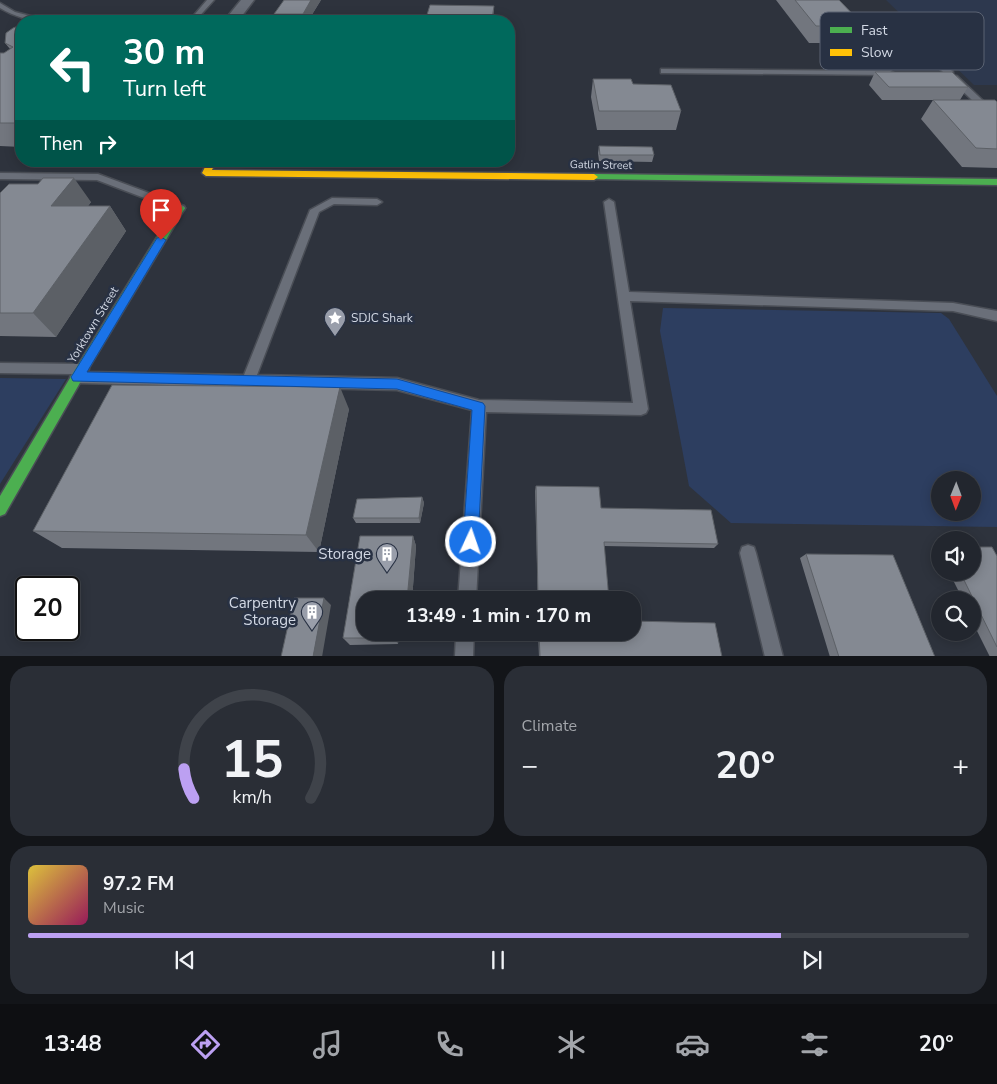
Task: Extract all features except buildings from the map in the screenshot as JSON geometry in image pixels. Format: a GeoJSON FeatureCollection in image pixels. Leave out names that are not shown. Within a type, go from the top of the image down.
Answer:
{"type":"FeatureCollection","features":[{"type":"Feature","properties":{"kind":"street"},"geometry":{"type":"LineString","coordinates":[[236,15],[248,0]]}},
{"type":"Feature","properties":{"kind":"street","name":"Gatlin Street"},"geometry":{"type":"LineString","coordinates":[[209,167],[206,172],[997,182]]}},
{"type":"Feature","properties":{"kind":"street","name":"Yorktown Street"},"geometry":{"type":"LineString","coordinates":[[0,509],[180,208]]}},
{"type":"Feature","properties":{"kind":"lane"},"geometry":{"type":"LineString","coordinates":[[197,15],[211,0]]}},
{"type":"Feature","properties":{"kind":"lane"},"geometry":{"type":"LineString","coordinates":[[0,5],[14,13],[22,15]]}},
{"type":"Feature","properties":{"kind":"lane"},"geometry":{"type":"LineString","coordinates":[[946,70],[997,119]]}},
{"type":"Feature","properties":{"kind":"lane"},"geometry":{"type":"LineString","coordinates":[[664,71],[901,74]]}},
{"type":"Feature","properties":{"kind":"lane"},"geometry":{"type":"LineString","coordinates":[[940,74],[950,74]]}},
{"type":"Feature","properties":{"kind":"lane"},"geometry":{"type":"LineString","coordinates":[[0,176],[98,177],[180,208]]}},
{"type":"Feature","properties":{"kind":"lane"},"geometry":{"type":"LineString","coordinates":[[248,381],[315,210],[332,201],[377,202]]}},
{"type":"Feature","properties":{"kind":"lane"},"geometry":{"type":"LineString","coordinates":[[0,368],[248,381],[397,384],[479,406],[641,409],[609,202]]}},
{"type":"Feature","properties":{"kind":"lane"},"geometry":{"type":"LineString","coordinates":[[623,296],[953,308],[997,316]]}},
{"type":"Feature","properties":{"kind":"lane"},"geometry":{"type":"LineString","coordinates":[[468,591],[479,406]]}},
{"type":"Feature","properties":{"kind":"lane"},"geometry":{"type":"LineString","coordinates":[[748,553],[774,656]]}},
{"type":"Feature","properties":{"kind":"lane"},"geometry":{"type":"LineString","coordinates":[[464,656],[465,641]]}},
{"type":"Feature","properties":{"kind":"shaded area"},"geometry":{"type":"Polygon","coordinates":[[[886,0],[997,0],[997,85],[974,85],[958,70],[984,70],[984,12],[898,12],[886,0]]]}},
{"type":"Feature","properties":{"kind":"shaded area"},"geometry":{"type":"Polygon","coordinates":[[[663,308],[941,313],[949,319],[997,396],[997,527],[731,523],[689,486],[660,331],[663,308]]]}},
{"type":"Feature","properties":{"kind":"shaded area"},"geometry":{"type":"Polygon","coordinates":[[[0,378],[66,379],[0,484],[0,378]]]}},
{"type":"Feature","properties":{"kind":"traffic: fast"},"geometry":{"type":"LineString","coordinates":[[594,177],[997,182]]}},
{"type":"Feature","properties":{"kind":"traffic: fast"},"geometry":{"type":"LineString","coordinates":[[0,509],[77,377],[180,208]]}},
{"type":"Feature","properties":{"kind":"traffic: slow"},"geometry":{"type":"LineString","coordinates":[[209,167],[206,173],[594,177]]}},
{"type":"Feature","properties":{"kind":"place","name":"SDJC Shark"},"geometry":{"type":"Point","coordinates":[335,337]}},
{"type":"Feature","properties":{"kind":"place","name":"Storage"},"geometry":{"type":"Point","coordinates":[387,573]}},
{"type":"Feature","properties":{"kind":"place","name":"Carpentry Storage"},"geometry":{"type":"Point","coordinates":[312,631]}},
{"type":"Feature","properties":{"kind":"route"},"geometry":{"type":"LineString","coordinates":[[161,240],[77,377],[397,384],[479,406],[471,542]]}}]}
